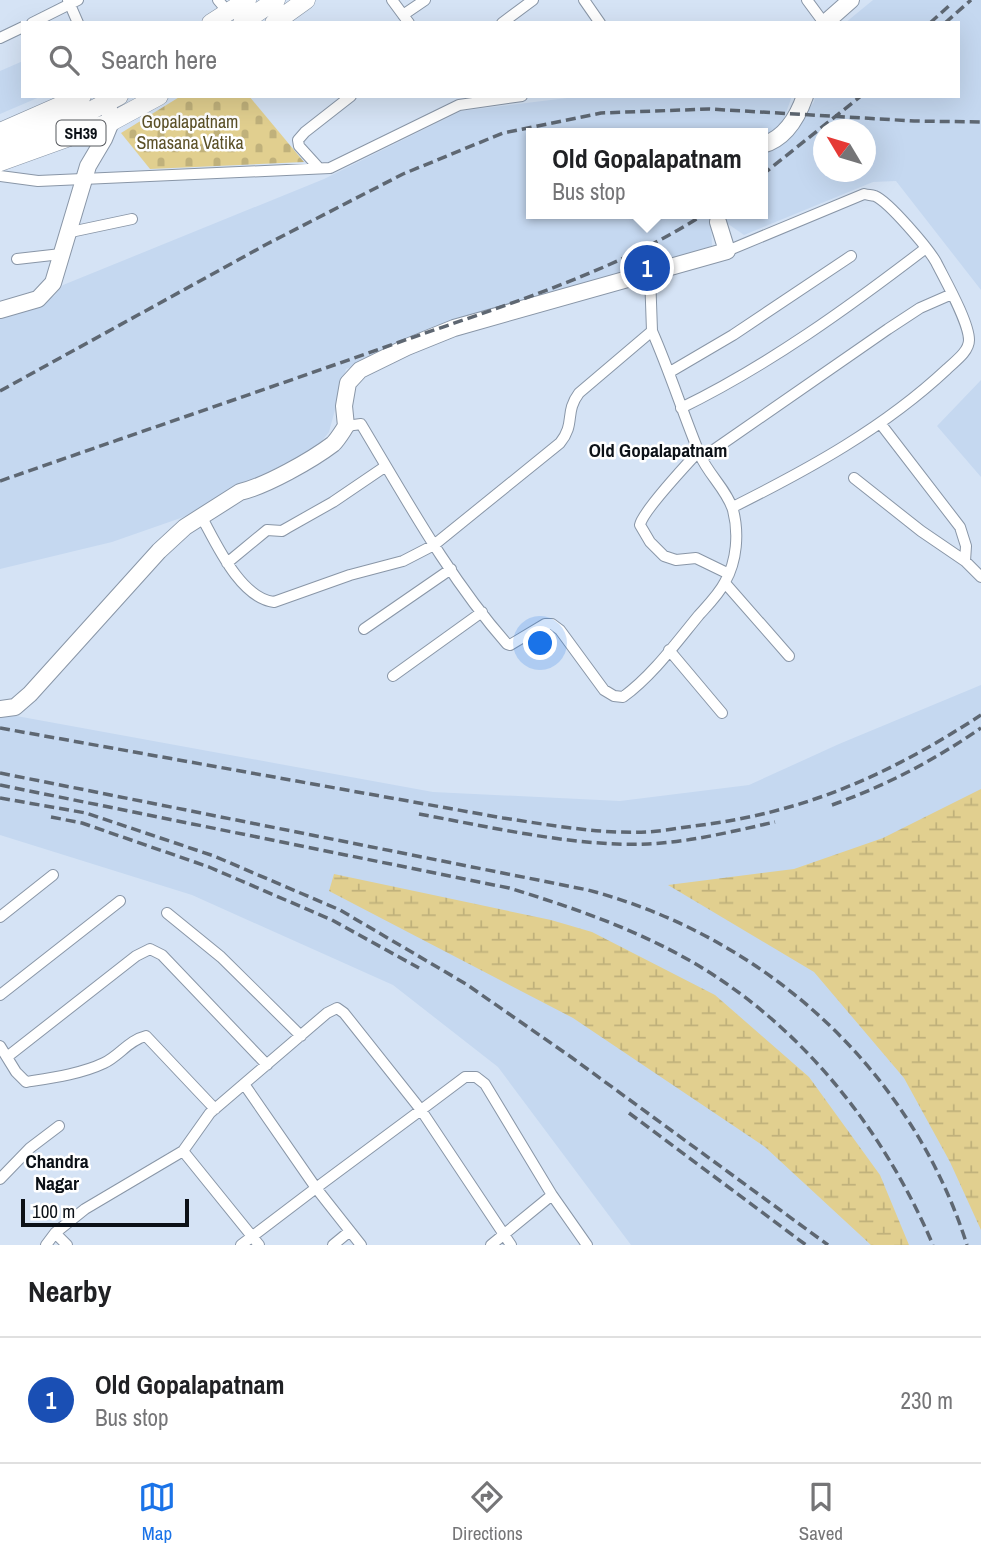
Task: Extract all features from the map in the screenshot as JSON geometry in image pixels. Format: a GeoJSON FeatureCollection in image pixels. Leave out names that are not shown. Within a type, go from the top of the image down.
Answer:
{"type":"FeatureCollection","features":[{"type":"Feature","properties":{"kind":"main road"},"geometry":{"type":"LineString","coordinates":[[214,21],[247,0]]}},
{"type":"Feature","properties":{"kind":"main road"},"geometry":{"type":"LineString","coordinates":[[230,12],[276,0]]}},
{"type":"Feature","properties":{"kind":"main road"},"geometry":{"type":"LineString","coordinates":[[277,21],[306,0]]}},
{"type":"Feature","properties":{"kind":"main road","name":"SH39"},"geometry":{"type":"LineString","coordinates":[[0,132],[77,98]]}},
{"type":"Feature","properties":{"kind":"main road"},"geometry":{"type":"LineString","coordinates":[[0,146],[112,98]]}},
{"type":"Feature","properties":{"kind":"main road","name":"SH39"},"geometry":{"type":"LineString","coordinates":[[0,162],[111,122],[155,98]]}},
{"type":"Feature","properties":{"kind":"street"},"geometry":{"type":"LineString","coordinates":[[392,0],[406,19],[425,0]]}},
{"type":"Feature","properties":{"kind":"street"},"geometry":{"type":"LineString","coordinates":[[584,0],[599,21]]}},
{"type":"Feature","properties":{"kind":"street"},"geometry":{"type":"LineString","coordinates":[[807,0],[823,21]]}},
{"type":"Feature","properties":{"kind":"street"},"geometry":{"type":"LineString","coordinates":[[827,21],[851,0]]}},
{"type":"Feature","properties":{"kind":"street"},"geometry":{"type":"LineString","coordinates":[[36,21],[72,1],[77,21]]}},
{"type":"Feature","properties":{"kind":"street"},"geometry":{"type":"LineString","coordinates":[[505,21],[533,1]]}},
{"type":"Feature","properties":{"kind":"street"},"geometry":{"type":"LineString","coordinates":[[0,38],[21,28]]}},
{"type":"Feature","properties":{"kind":"street"},"geometry":{"type":"LineString","coordinates":[[0,310],[37,299],[53,283],[88,166],[111,122],[112,98]]}},
{"type":"Feature","properties":{"kind":"street"},"geometry":{"type":"LineString","coordinates":[[319,168],[299,146],[298,140],[348,98]]}},
{"type":"Feature","properties":{"kind":"street"},"geometry":{"type":"LineString","coordinates":[[0,176],[38,181],[330,168],[470,100],[500,98]]}},
{"type":"Feature","properties":{"kind":"street"},"geometry":{"type":"LineString","coordinates":[[768,144],[797,118],[804,98]]}},
{"type":"Feature","properties":{"kind":"street"},"geometry":{"type":"LineString","coordinates":[[0,709],[15,707],[30,694],[159,551],[201,516],[240,492],[302,464],[335,443],[346,426],[344,406],[348,383],[360,370],[454,328],[727,251],[864,194],[875,196],[888,206],[926,248],[952,294],[968,335],[967,349],[914,398],[880,423],[799,474],[733,508]]}},
{"type":"Feature","properties":{"kind":"street"},"geometry":{"type":"LineString","coordinates":[[66,233],[132,219]]}},
{"type":"Feature","properties":{"kind":"street"},"geometry":{"type":"LineString","coordinates":[[718,222],[727,251]]}},
{"type":"Feature","properties":{"kind":"street"},"geometry":{"type":"LineString","coordinates":[[681,408],[730,384],[771,358],[926,248]]}},
{"type":"Feature","properties":{"kind":"street"},"geometry":{"type":"LineString","coordinates":[[18,259],[61,254]]}},
{"type":"Feature","properties":{"kind":"street"},"geometry":{"type":"LineString","coordinates":[[670,372],[733,335],[760,314],[851,256]]}},
{"type":"Feature","properties":{"kind":"street"},"geometry":{"type":"LineString","coordinates":[[346,426],[361,424],[434,545],[507,644],[510,645],[545,625],[552,624],[560,630],[604,690],[614,696],[623,697],[669,650],[727,578],[734,560],[737,533],[733,508],[700,455],[652,331],[650,274]]}},
{"type":"Feature","properties":{"kind":"street"},"geometry":{"type":"LineString","coordinates":[[789,656],[727,578],[696,558],[676,560],[664,556],[640,525],[641,519],[700,455],[920,308],[952,294]]}},
{"type":"Feature","properties":{"kind":"street"},"geometry":{"type":"LineString","coordinates":[[201,516],[227,564],[256,596],[274,602],[350,575],[403,561],[434,545],[560,443],[570,428],[571,407],[579,393],[652,331]]}},
{"type":"Feature","properties":{"kind":"street"},"geometry":{"type":"LineString","coordinates":[[880,423],[960,527],[966,546],[965,562]]}},
{"type":"Feature","properties":{"kind":"street"},"geometry":{"type":"LineString","coordinates":[[227,564],[267,530],[282,531],[386,466]]}},
{"type":"Feature","properties":{"kind":"street"},"geometry":{"type":"LineString","coordinates":[[853,478],[981,577]]}},
{"type":"Feature","properties":{"kind":"street"},"geometry":{"type":"LineString","coordinates":[[364,629],[451,569]]}},
{"type":"Feature","properties":{"kind":"street"},"geometry":{"type":"LineString","coordinates":[[393,676],[481,612]]}},
{"type":"Feature","properties":{"kind":"street"},"geometry":{"type":"LineString","coordinates":[[669,650],[722,713]]}},
{"type":"Feature","properties":{"kind":"street"},"geometry":{"type":"LineString","coordinates":[[0,917],[53,875]]}},
{"type":"Feature","properties":{"kind":"street"},"geometry":{"type":"LineString","coordinates":[[0,995],[120,901]]}},
{"type":"Feature","properties":{"kind":"street"},"geometry":{"type":"LineString","coordinates":[[167,913],[221,957],[301,1036]]}},
{"type":"Feature","properties":{"kind":"street"},"geometry":{"type":"LineString","coordinates":[[7,1057],[135,956],[150,949],[162,955],[267,1065]]}},
{"type":"Feature","properties":{"kind":"street"},"geometry":{"type":"LineString","coordinates":[[46,1245],[55,1233],[85,1209],[183,1151],[215,1109],[333,1009],[341,1010],[421,1110],[511,1245]]}},
{"type":"Feature","properties":{"kind":"street"},"geometry":{"type":"LineString","coordinates":[[0,1046],[26,1082],[101,1065],[145,1036],[152,1040],[215,1109]]}},
{"type":"Feature","properties":{"kind":"street"},"geometry":{"type":"LineString","coordinates":[[240,1245],[255,1241],[316,1188],[465,1077],[476,1077],[485,1084],[552,1195],[587,1245]]}},
{"type":"Feature","properties":{"kind":"street"},"geometry":{"type":"LineString","coordinates":[[244,1084],[316,1188],[361,1245]]}},
{"type":"Feature","properties":{"kind":"street"},"geometry":{"type":"LineString","coordinates":[[0,1179],[30,1148],[60,1126]]}},
{"type":"Feature","properties":{"kind":"street"},"geometry":{"type":"LineString","coordinates":[[183,1151],[255,1241]]}},
{"type":"Feature","properties":{"kind":"street"},"geometry":{"type":"LineString","coordinates":[[491,1245],[552,1195]]}},
{"type":"Feature","properties":{"kind":"street"},"geometry":{"type":"LineString","coordinates":[[333,1245],[350,1231]]}},
{"type":"Feature","properties":{"kind":"street"},"geometry":{"type":"LineString","coordinates":[[55,1233],[67,1245]]}},
{"type":"Feature","properties":{"kind":"shaded area"},"geometry":{"type":"Polygon","coordinates":[[[873,0],[981,0],[981,290],[896,181],[876,182],[876,119],[813,119],[813,182],[873,182],[744,235],[721,219],[768,219],[768,149],[792,132],[815,98],[960,98],[960,21],[847,21],[873,0]]]}},
{"type":"Feature","properties":{"kind":"shaded area"},"geometry":{"type":"Polygon","coordinates":[[[21,62],[21,98],[37,98],[0,114],[0,71],[21,62]]]}},
{"type":"Feature","properties":{"kind":"shaded area"},"geometry":{"type":"Polygon","coordinates":[[[567,98],[791,98],[782,124],[768,134],[768,128],[526,128],[526,219],[721,219],[711,221],[712,246],[517,307],[346,369],[329,432],[314,451],[246,483],[195,513],[112,542],[0,569],[0,315],[54,296],[63,285],[324,179],[461,111],[567,98]]]}},
{"type":"Feature","properties":{"kind":"shaded area"},"geometry":{"type":"Polygon","coordinates":[[[981,380],[981,477],[937,426],[981,380]]]}},
{"type":"Feature","properties":{"kind":"shaded area"},"geometry":{"type":"Polygon","coordinates":[[[981,685],[981,1245],[631,1245],[498,1067],[393,985],[192,895],[0,835],[0,713],[433,792],[620,801],[749,785],[981,685]]]}},
{"type":"Feature","properties":{"kind":"green space","name":"Gopalapatnam Smasana Vatika"},"geometry":{"type":"Polygon","coordinates":[[[178,98],[251,98],[304,162],[150,169],[121,133],[178,98]]]}},
{"type":"Feature","properties":{"kind":"green space"},"geometry":{"type":"Polygon","coordinates":[[[981,789],[981,1230],[950,1162],[904,1078],[814,972],[668,885],[794,869],[883,838],[981,789]]]}},
{"type":"Feature","properties":{"kind":"green space"},"geometry":{"type":"Polygon","coordinates":[[[334,874],[551,920],[592,932],[715,995],[809,1077],[880,1175],[909,1245],[871,1245],[765,1147],[573,1018],[329,891],[334,874]]]}},
{"type":"Feature","properties":{"kind":"railway"},"geometry":{"type":"LineString","coordinates":[[947,21],[971,0]]}},
{"type":"Feature","properties":{"kind":"railway"},"geometry":{"type":"LineString","coordinates":[[932,21],[951,4]]}},
{"type":"Feature","properties":{"kind":"railway"},"geometry":{"type":"LineString","coordinates":[[768,170],[858,98]]}},
{"type":"Feature","properties":{"kind":"railway"},"geometry":{"type":"LineString","coordinates":[[528,128],[601,113],[709,109],[914,121],[981,122]]}},
{"type":"Feature","properties":{"kind":"railway"},"geometry":{"type":"LineString","coordinates":[[0,391],[267,244],[403,174],[503,133],[526,128]]}},
{"type":"Feature","properties":{"kind":"railway"},"geometry":{"type":"LineString","coordinates":[[0,481],[562,284],[637,252],[696,219]]}},
{"type":"Feature","properties":{"kind":"railway"},"geometry":{"type":"LineString","coordinates":[[0,728],[503,818],[610,832],[647,832],[734,820],[809,801],[879,773],[981,715]]}},
{"type":"Feature","properties":{"kind":"railway"},"geometry":{"type":"LineString","coordinates":[[832,805],[909,771],[981,728]]}},
{"type":"Feature","properties":{"kind":"railway"},"geometry":{"type":"LineString","coordinates":[[0,773],[588,890],[653,912],[714,941],[771,977],[823,1019],[869,1068],[909,1122],[942,1181],[967,1245]]}},
{"type":"Feature","properties":{"kind":"railway"},"geometry":{"type":"LineString","coordinates":[[0,785],[509,888],[644,937],[687,959],[728,985],[766,1014],[801,1046],[863,1120],[913,1202],[933,1245]]}},
{"type":"Feature","properties":{"kind":"railway"},"geometry":{"type":"LineString","coordinates":[[0,798],[86,813],[214,856],[340,910],[466,984],[571,1057],[828,1245]]}},
{"type":"Feature","properties":{"kind":"railway"},"geometry":{"type":"LineString","coordinates":[[419,814],[533,835],[620,844],[680,841],[775,822]]}},
{"type":"Feature","properties":{"kind":"railway"},"geometry":{"type":"LineString","coordinates":[[51,817],[82,823],[209,867],[332,920],[419,968]]}},
{"type":"Feature","properties":{"kind":"railway"},"geometry":{"type":"LineString","coordinates":[[629,1113],[806,1245]]}},
{"type":"Feature","properties":{"kind":"place","name":"Old Gopalapatnam"},"geometry":{"type":"Point","coordinates":[647,268]}},
{"type":"Feature","properties":{"kind":"district","name":"Old Gopalapatnam"},"geometry":{"type":"Point","coordinates":[658,450]}},
{"type":"Feature","properties":{"kind":"district","name":"Chandra Nagar"},"geometry":{"type":"Point","coordinates":[57,1172]}}]}
